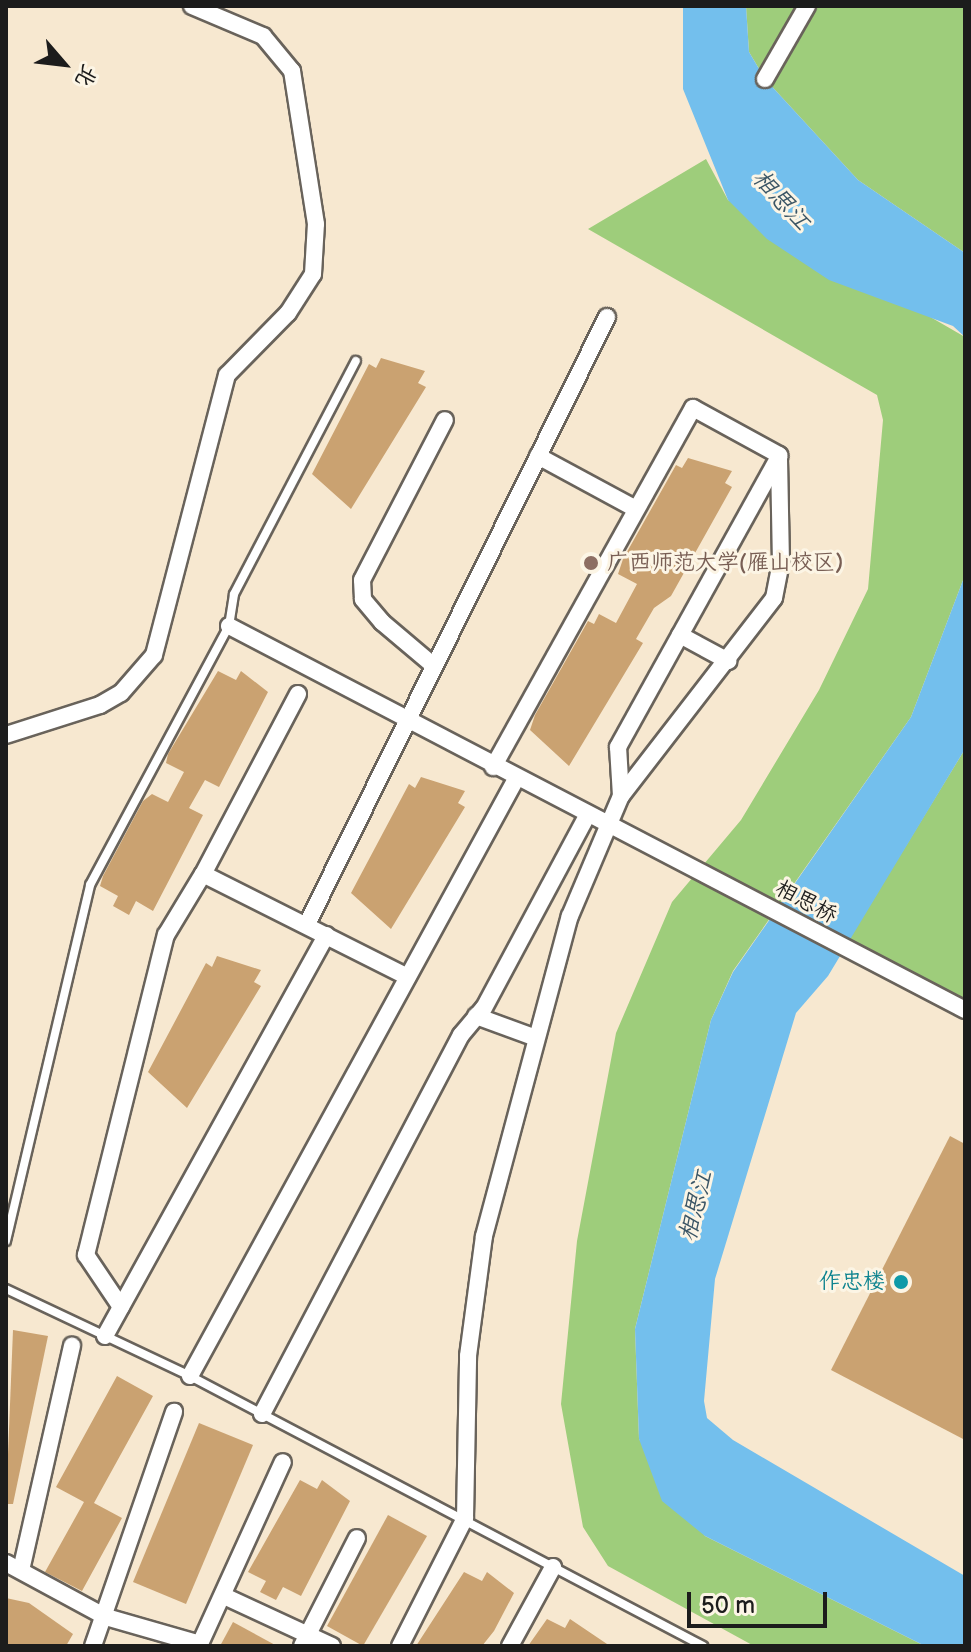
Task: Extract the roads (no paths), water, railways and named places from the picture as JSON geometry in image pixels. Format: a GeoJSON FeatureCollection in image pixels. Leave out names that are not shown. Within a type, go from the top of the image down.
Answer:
{"type":"FeatureCollection","features":[{"type":"Feature","properties":{"kind":"street"},"geometry":{"type":"LineString","coordinates":[[6,735],[100,705],[121,693],[154,655],[167,628],[227,375],[288,313],[313,274],[316,224],[292,71],[263,36],[192,6]]}},
{"type":"Feature","properties":{"kind":"street"},"geometry":{"type":"LineString","coordinates":[[765,79],[807,6]]}},
{"type":"Feature","properties":{"kind":"street"},"geometry":{"type":"LineString","coordinates":[[307,924],[607,317]]}},
{"type":"Feature","properties":{"kind":"street"},"geometry":{"type":"LineString","coordinates":[[493,767],[693,408],[779,455]]}},
{"type":"Feature","properties":{"kind":"street"},"geometry":{"type":"LineString","coordinates":[[434,666],[382,622],[363,599],[362,580],[445,420]]}},
{"type":"Feature","properties":{"kind":"street"},"geometry":{"type":"LineString","coordinates":[[621,796],[618,747],[779,455]]}},
{"type":"Feature","properties":{"kind":"street"},"geometry":{"type":"LineString","coordinates":[[400,1646],[465,1518],[475,1295],[536,1038],[605,823],[621,796],[728,661],[779,584],[779,455]]}},
{"type":"Feature","properties":{"kind":"street"},"geometry":{"type":"LineString","coordinates":[[538,456],[636,509]]}},
{"type":"Feature","properties":{"kind":"street","name":"相思桥"},"geometry":{"type":"LineString","coordinates":[[229,626],[493,767],[965,1010]]}},
{"type":"Feature","properties":{"kind":"street"},"geometry":{"type":"LineString","coordinates":[[680,635],[728,661]]}},
{"type":"Feature","properties":{"kind":"street"},"geometry":{"type":"LineString","coordinates":[[121,1307],[86,1255],[166,935],[203,874],[298,694]]}},
{"type":"Feature","properties":{"kind":"street"},"geometry":{"type":"LineString","coordinates":[[190,1376],[516,779]]}},
{"type":"Feature","properties":{"kind":"street"},"geometry":{"type":"LineString","coordinates":[[262,1414],[588,814]]}},
{"type":"Feature","properties":{"kind":"street"},"geometry":{"type":"LineString","coordinates":[[203,874],[408,977]]}},
{"type":"Feature","properties":{"kind":"street"},"geometry":{"type":"LineString","coordinates":[[105,1336],[326,935]]}},
{"type":"Feature","properties":{"kind":"street"},"geometry":{"type":"LineString","coordinates":[[476,1016],[536,1038]]}},
{"type":"Feature","properties":{"kind":"street"},"geometry":{"type":"LineString","coordinates":[[72,1346],[14,1564],[106,1617],[200,1645],[283,1462]]}},
{"type":"Feature","properties":{"kind":"street"},"geometry":{"type":"LineString","coordinates":[[93,1646],[106,1617],[174,1412]]}},
{"type":"Feature","properties":{"kind":"street"},"geometry":{"type":"LineString","coordinates":[[305,1639],[357,1538]]}},
{"type":"Feature","properties":{"kind":"street"},"geometry":{"type":"LineString","coordinates":[[510,1646],[553,1567]]}},
{"type":"Feature","properties":{"kind":"street"},"geometry":{"type":"LineString","coordinates":[[224,1596],[305,1639],[332,1646]]}},
{"type":"Feature","properties":{"kind":"lane"},"geometry":{"type":"LineString","coordinates":[[6,1241],[90,885],[229,626],[234,594],[356,361]]}},
{"type":"Feature","properties":{"kind":"lane"},"geometry":{"type":"LineString","coordinates":[[6,1289],[190,1376],[465,1518],[703,1646]]}},
{"type":"Feature","properties":{"kind":"water","name":"相思江"},"geometry":{"type":"Polygon","coordinates":[[[683,6],[746,6],[749,52],[765,79],[858,180],[965,253],[965,337],[953,326],[829,280],[767,239],[728,200],[683,89],[683,6]]]}},
{"type":"Feature","properties":{"kind":"water","name":"相思江"},"geometry":{"type":"Polygon","coordinates":[[[965,575],[965,749],[828,976],[796,1013],[715,1279],[704,1401],[707,1418],[733,1440],[965,1576],[965,1646],[925,1646],[705,1536],[662,1501],[639,1439],[635,1329],[711,1020],[733,972],[911,717],[965,575]]]}},
{"type":"Feature","properties":{"kind":"place","name":"广西师范大学(雁山校区)"},"geometry":{"type":"Point","coordinates":[591,563]}},
{"type":"Feature","properties":{"kind":"place","name":"作忠楼"},"geometry":{"type":"Point","coordinates":[901,1282]}}]}
